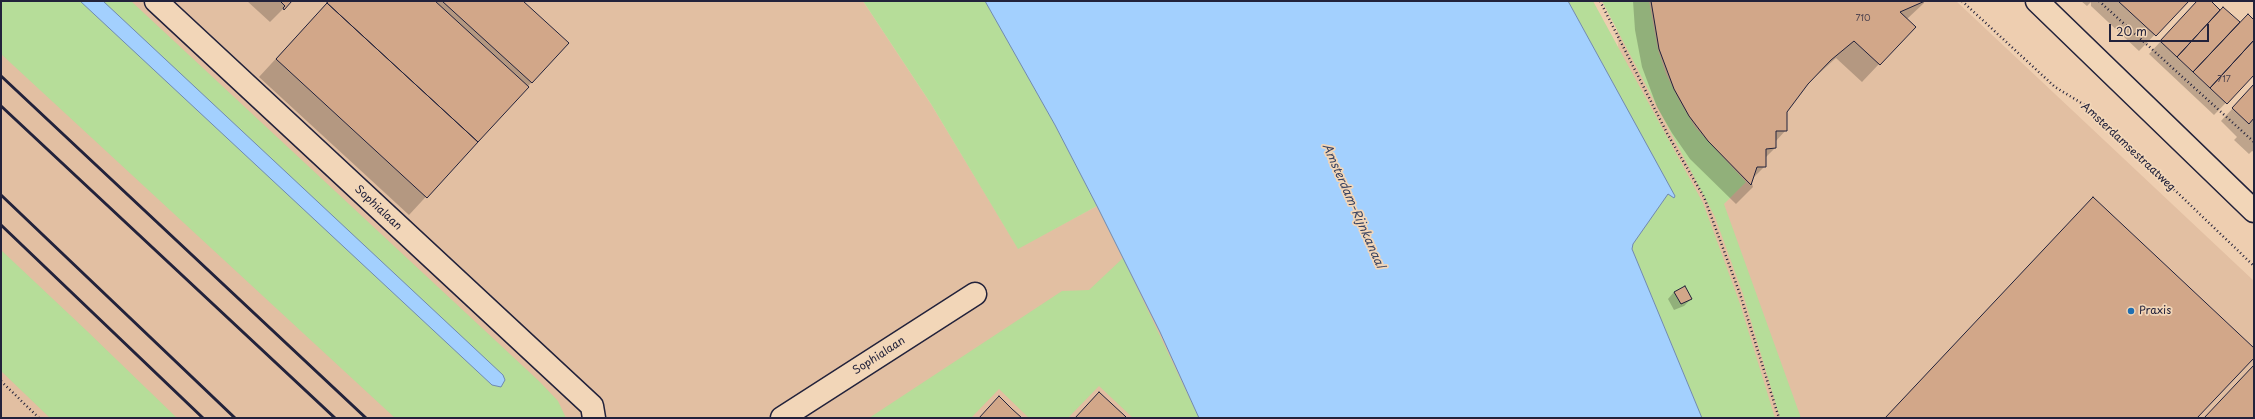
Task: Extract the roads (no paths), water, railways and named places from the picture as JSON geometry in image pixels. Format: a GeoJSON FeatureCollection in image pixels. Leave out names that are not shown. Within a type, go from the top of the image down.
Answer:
{"type":"FeatureCollection","features":[{"type":"Feature","properties":{"kind":"street","name":"Sophialaan"},"geometry":{"type":"LineString","coordinates":[[156,1],[592,406],[594,418]]}},
{"type":"Feature","properties":{"kind":"street"},"geometry":{"type":"LineString","coordinates":[[2037,1],[2254,211]]}},
{"type":"Feature","properties":{"kind":"street","name":"Sophialaan"},"geometry":{"type":"LineString","coordinates":[[782,418],[975,294]]}},
{"type":"Feature","properties":{"kind":"water"},"geometry":{"type":"Polygon","coordinates":[[[80,1],[103,1],[503,375],[505,380],[501,387],[492,385],[80,1]]]}},
{"type":"Feature","properties":{"kind":"water","name":"Amsterdam-Rijnkanaal"},"geometry":{"type":"Polygon","coordinates":[[[985,1],[1568,1],[1675,196],[1674,198],[1668,194],[1633,244],[1632,249],[1702,418],[1199,418],[1160,332],[1097,206],[1055,125],[985,1]]]}},
{"type":"Feature","properties":{"kind":"railway"},"geometry":{"type":"LineString","coordinates":[[1,76],[366,418]]}},
{"type":"Feature","properties":{"kind":"railway"},"geometry":{"type":"LineString","coordinates":[[1,106],[335,418]]}},
{"type":"Feature","properties":{"kind":"railway"},"geometry":{"type":"LineString","coordinates":[[1,195],[235,418]]}},
{"type":"Feature","properties":{"kind":"railway"},"geometry":{"type":"LineString","coordinates":[[1,225],[203,418]]}},
{"type":"Feature","properties":{"kind":"place","name":"Praxis"},"geometry":{"type":"Point","coordinates":[2131,311]}}]}
